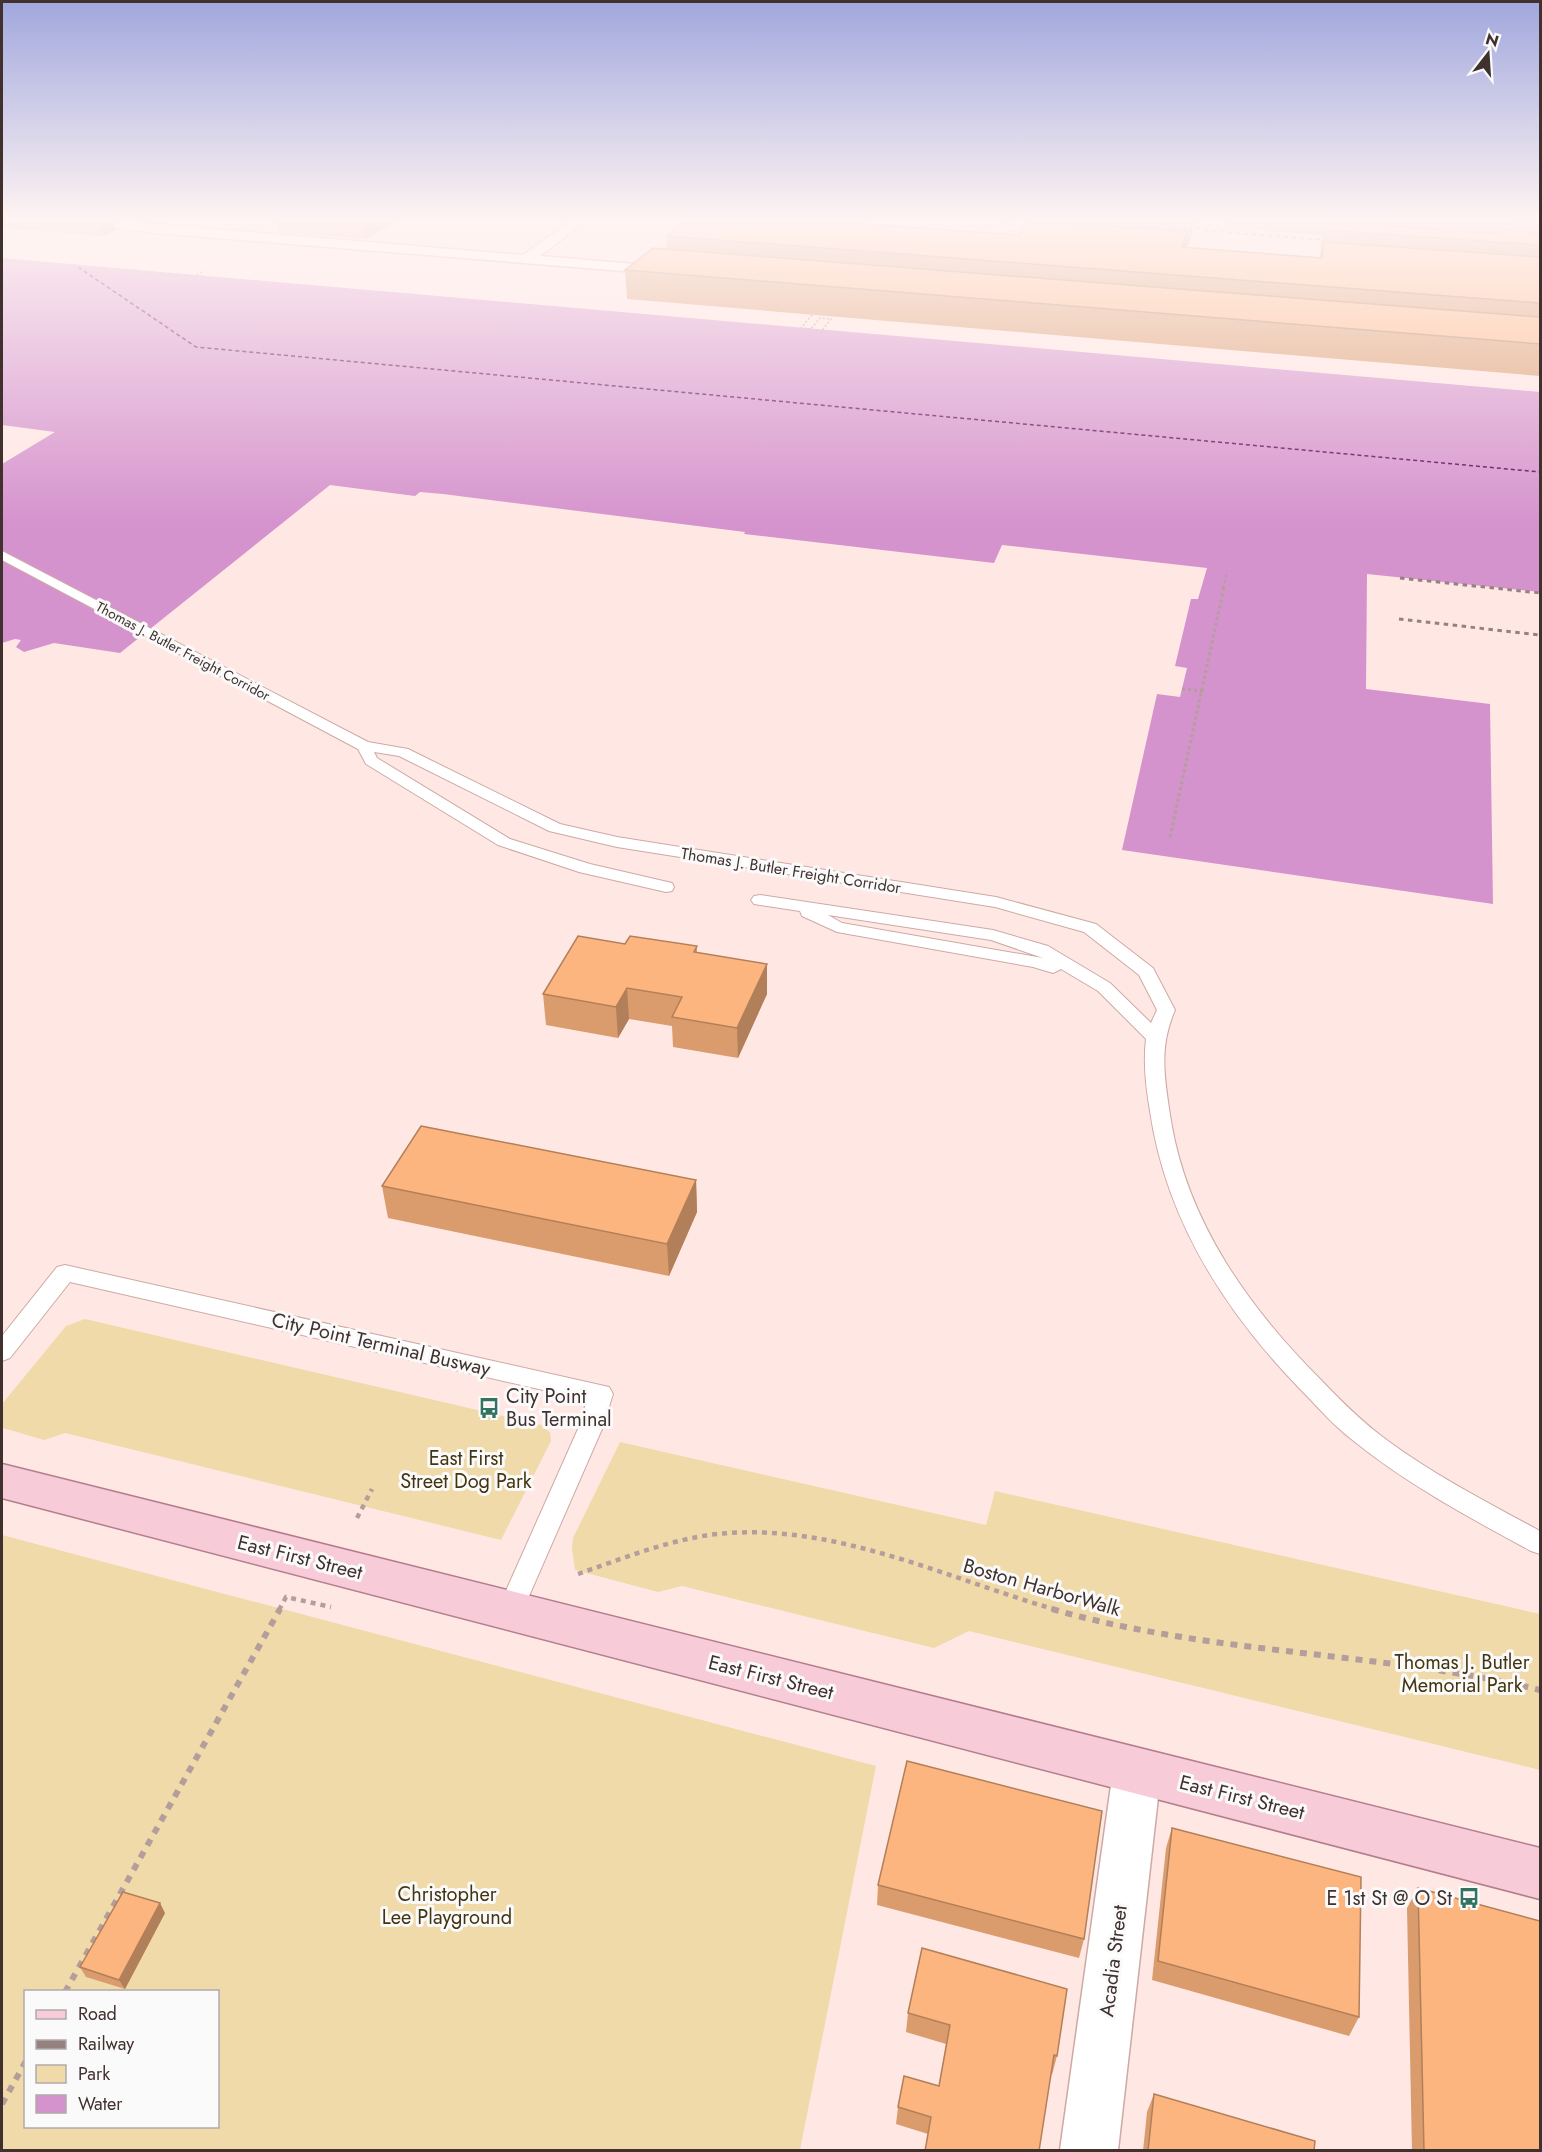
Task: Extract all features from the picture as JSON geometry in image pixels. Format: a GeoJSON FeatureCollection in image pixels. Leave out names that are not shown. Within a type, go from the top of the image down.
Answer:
{"type":"FeatureCollection","features":[{"type":"Feature","properties":{"kind":"main road","name":"East First Street"},"geometry":{"type":"LineString","coordinates":[[2,1481],[1540,1874]]}},
{"type":"Feature","properties":{"kind":"street","name":"Acadia Street"},"geometry":{"type":"LineString","coordinates":[[1089,2151],[1137,1771]]}},
{"type":"Feature","properties":{"kind":"lane","name":"Thomas J. Butler Freight Corridor"},"geometry":{"type":"LineString","coordinates":[[2,555],[364,746],[403,752],[555,828],[617,842],[996,902],[1090,928],[1147,972],[1166,1010],[1156,1038],[1155,1064],[1161,1125],[1184,1201],[1202,1243],[1217,1270],[1262,1334],[1359,1432],[1410,1469],[1475,1509],[1540,1543]]}},
{"type":"Feature","properties":{"kind":"lane","name":"Thomas J. Butler Freight Corridor"},"geometry":{"type":"LineString","coordinates":[[364,746],[371,761],[504,842],[585,868],[666,887]]}},
{"type":"Feature","properties":{"kind":"lane","name":"Thomas J. Butler Freight Corridor"},"geometry":{"type":"LineString","coordinates":[[760,900],[795,905],[837,927],[1037,962],[1104,987],[1156,1038]]}},
{"type":"Feature","properties":{"kind":"lane","name":"City Point Terminal Busway"},"geometry":{"type":"LineString","coordinates":[[2,1352],[65,1273],[601,1394],[590,1429],[510,1611]]}},
{"type":"Feature","properties":{"kind":"path"},"geometry":{"type":"LineString","coordinates":[[806,322],[801,328],[811,329],[816,322]]}},
{"type":"Feature","properties":{"kind":"path"},"geometry":{"type":"LineString","coordinates":[[820,333],[828,322]]}},
{"type":"Feature","properties":{"kind":"path"},"geometry":{"type":"LineString","coordinates":[[1170,837],[1227,572]]}},
{"type":"Feature","properties":{"kind":"path"},"geometry":{"type":"LineString","coordinates":[[1182,689],[1203,692]]}},
{"type":"Feature","properties":{"kind":"path"},"geometry":{"type":"LineString","coordinates":[[357,1518],[372,1489]]}},
{"type":"Feature","properties":{"kind":"path","name":"Boston HarborWalk"},"geometry":{"type":"LineString","coordinates":[[578,1574],[672,1542],[730,1534],[789,1536],[847,1545],[1044,1607],[1117,1625],[1193,1638],[1413,1664],[1498,1678],[1540,1690]]}},
{"type":"Feature","properties":{"kind":"path"},"geometry":{"type":"LineString","coordinates":[[66,1990],[286,1598],[331,1606]]}},
{"type":"Feature","properties":{"kind":"path"},"geometry":{"type":"LineString","coordinates":[[2,2104],[24,2065]]}},
{"type":"Feature","properties":{"kind":"green space","name":"East First Street Dog Park"},"geometry":{"type":"Polygon","coordinates":[[[85,1319],[542,1425],[550,1433],[551,1441],[501,1540],[65,1433],[44,1440],[3,1428],[2,1404],[66,1326],[85,1319]]]}},
{"type":"Feature","properties":{"kind":"green space","name":"Thomas J. Butler Memorial Park"},"geometry":{"type":"Polygon","coordinates":[[[620,1442],[986,1525],[995,1491],[1540,1614],[1540,1770],[969,1631],[934,1648],[682,1586],[658,1592],[575,1570],[573,1538],[620,1442]]]}},
{"type":"Feature","properties":{"kind":"green space","name":"Christopher Lee Playground"},"geometry":{"type":"Polygon","coordinates":[[[2,1535],[876,1766],[800,2150],[2,2150],[2,1535]]]}},
{"type":"Feature","properties":{"kind":"water"},"geometry":{"type":"Polygon","coordinates":[[[2,322],[741,322],[1540,392],[1540,592],[1367,574],[1366,689],[1490,704],[1493,904],[1122,850],[1157,694],[1180,697],[1187,668],[1175,666],[1191,599],[1198,599],[1207,568],[1002,545],[994,563],[744,534],[745,532],[443,494],[420,492],[415,496],[330,485],[120,653],[54,643],[24,652],[16,647],[21,640],[15,639],[2,643],[2,464],[55,432],[2,425],[2,322]]]}},
{"type":"Feature","properties":{"kind":"building"},"geometry":{"type":"Polygon","coordinates":[[[1273,322],[1540,322],[1540,344],[1273,322]]]}},
{"type":"Feature","properties":{"kind":"building"},"geometry":{"type":"Polygon","coordinates":[[[578,936],[625,944],[630,936],[697,946],[694,952],[767,964],[737,1028],[672,1017],[682,997],[627,988],[616,1007],[543,994],[578,936]]]}},
{"type":"Feature","properties":{"kind":"building"},"geometry":{"type":"Polygon","coordinates":[[[421,1126],[696,1180],[667,1244],[382,1186],[421,1126]]]}},
{"type":"Feature","properties":{"kind":"building"},"geometry":{"type":"Polygon","coordinates":[[[907,1761],[1102,1811],[1084,1939],[878,1885],[907,1761]]]}},
{"type":"Feature","properties":{"kind":"building"},"geometry":{"type":"Polygon","coordinates":[[[1172,1828],[1361,1877],[1359,2017],[1158,1961],[1172,1828]]]}},
{"type":"Feature","properties":{"kind":"building"},"geometry":{"type":"Polygon","coordinates":[[[1418,1888],[1540,1921],[1540,2151],[1424,2151],[1418,1888]]]}},
{"type":"Feature","properties":{"kind":"building"},"geometry":{"type":"Polygon","coordinates":[[[123,1892],[160,1903],[119,1980],[80,1967],[123,1892]]]}},
{"type":"Feature","properties":{"kind":"building"},"geometry":{"type":"Polygon","coordinates":[[[922,1948],[1067,1989],[1039,2151],[925,2151],[931,2117],[898,2107],[904,2076],[939,2086],[950,2025],[908,2013],[922,1948]]]}},
{"type":"Feature","properties":{"kind":"building"},"geometry":{"type":"Polygon","coordinates":[[[1154,2094],[1315,2141],[1314,2151],[1148,2151],[1154,2094]]]}},
{"type":"Feature","properties":{"kind":"ferry route"},"geometry":{"type":"LineString","coordinates":[[160,322],[196,347],[1540,472]]}},
{"type":"Feature","properties":{"kind":"railway"},"geometry":{"type":"LineString","coordinates":[[1400,578],[1540,593]]}},
{"type":"Feature","properties":{"kind":"railway"},"geometry":{"type":"LineString","coordinates":[[1399,619],[1540,635]]}},
{"type":"Feature","properties":{"kind":"place","name":"City Point Bus Terminal"},"geometry":{"type":"Point","coordinates":[489,1408]}},
{"type":"Feature","properties":{"kind":"place","name":"E 1st St @ O St"},"geometry":{"type":"Point","coordinates":[1469,1898]}}]}
